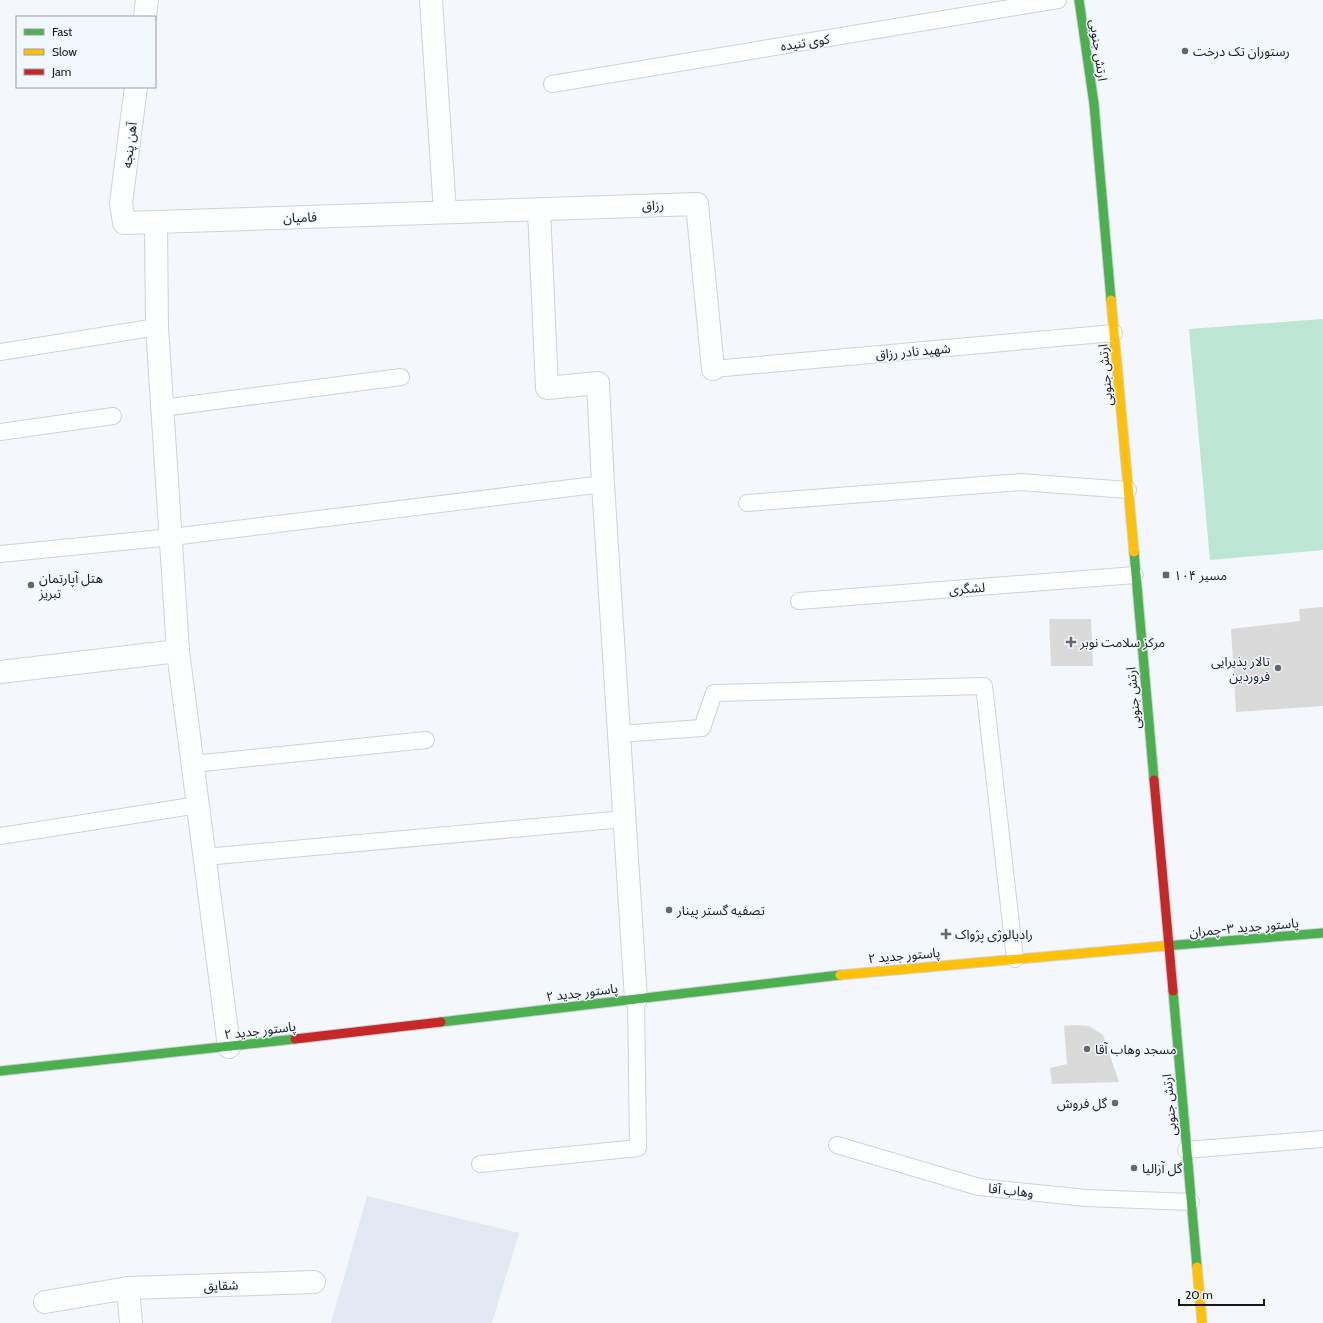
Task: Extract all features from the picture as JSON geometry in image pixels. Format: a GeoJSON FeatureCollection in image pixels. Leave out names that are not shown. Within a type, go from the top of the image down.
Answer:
{"type":"FeatureCollection","features":[{"type":"Feature","properties":{"kind":"main road","name":"ارتش جنوبی"},"geometry":{"type":"LineString","coordinates":[[1079,0],[1094,104],[1202,1323]]}},
{"type":"Feature","properties":{"kind":"main road","name":"پاستور جدید ۳-چمران"},"geometry":{"type":"LineString","coordinates":[[1168,946],[1323,934]]}},
{"type":"Feature","properties":{"kind":"main road","name":"پاستور جدید ۲"},"geometry":{"type":"LineString","coordinates":[[0,1071],[229,1047],[870,971],[1168,946]]}},
{"type":"Feature","properties":{"kind":"street"},"geometry":{"type":"LineString","coordinates":[[145,16],[147,0]]}},
{"type":"Feature","properties":{"kind":"street"},"geometry":{"type":"LineString","coordinates":[[431,0],[445,212]]}},
{"type":"Feature","properties":{"kind":"street","name":"آهن پنجه"},"geometry":{"type":"LineString","coordinates":[[136,88],[121,203],[124,223],[156,222]]}},
{"type":"Feature","properties":{"kind":"street","name":"رزاق"},"geometry":{"type":"LineString","coordinates":[[445,212],[697,204],[713,368]]}},
{"type":"Feature","properties":{"kind":"street"},"geometry":{"type":"LineString","coordinates":[[539,210],[547,388],[598,383],[602,484],[636,998]]}},
{"type":"Feature","properties":{"kind":"street","name":"فامیان"},"geometry":{"type":"LineString","coordinates":[[156,222],[445,212]]}},
{"type":"Feature","properties":{"kind":"street"},"geometry":{"type":"LineString","coordinates":[[156,222],[157,327],[172,537],[178,651],[229,1047]]}},
{"type":"Feature","properties":{"kind":"street"},"geometry":{"type":"LineString","coordinates":[[0,672],[178,651]]}},
{"type":"Feature","properties":{"kind":"street","name":"شقایق"},"geometry":{"type":"LineString","coordinates":[[45,1302],[128,1288],[314,1282]]}},
{"type":"Feature","properties":{"kind":"street"},"geometry":{"type":"LineString","coordinates":[[128,1288],[131,1323]]}},
{"type":"Feature","properties":{"kind":"lane","name":"کوی تنیده"},"geometry":{"type":"LineString","coordinates":[[552,84],[1058,0]]}},
{"type":"Feature","properties":{"kind":"lane"},"geometry":{"type":"LineString","coordinates":[[0,352],[157,327]]}},
{"type":"Feature","properties":{"kind":"lane","name":"شهید نادر رزاق"},"geometry":{"type":"LineString","coordinates":[[713,368],[1114,333]]}},
{"type":"Feature","properties":{"kind":"lane"},"geometry":{"type":"LineString","coordinates":[[162,408],[401,377]]}},
{"type":"Feature","properties":{"kind":"lane"},"geometry":{"type":"LineString","coordinates":[[0,432],[113,416]]}},
{"type":"Feature","properties":{"kind":"lane"},"geometry":{"type":"LineString","coordinates":[[746,503],[1020,482],[1128,490]]}},
{"type":"Feature","properties":{"kind":"lane"},"geometry":{"type":"LineString","coordinates":[[0,554],[172,537],[602,484]]}},
{"type":"Feature","properties":{"kind":"lane","name":"لشگری"},"geometry":{"type":"LineString","coordinates":[[799,601],[1136,575]]}},
{"type":"Feature","properties":{"kind":"lane"},"geometry":{"type":"LineString","coordinates":[[619,734],[702,728],[714,692],[984,686],[1015,959]]}},
{"type":"Feature","properties":{"kind":"lane"},"geometry":{"type":"LineString","coordinates":[[193,764],[426,740]]}},
{"type":"Feature","properties":{"kind":"lane"},"geometry":{"type":"LineString","coordinates":[[0,836],[198,805]]}},
{"type":"Feature","properties":{"kind":"lane"},"geometry":{"type":"LineString","coordinates":[[205,857],[624,819]]}},
{"type":"Feature","properties":{"kind":"lane"},"geometry":{"type":"LineString","coordinates":[[480,1164],[638,1148],[636,998]]}},
{"type":"Feature","properties":{"kind":"lane"},"geometry":{"type":"LineString","coordinates":[[1186,1150],[1323,1139]]}},
{"type":"Feature","properties":{"kind":"lane","name":"وهاب آقا"},"geometry":{"type":"LineString","coordinates":[[836,1145],[979,1187],[1086,1198],[1191,1202]]}},
{"type":"Feature","properties":{"kind":"shaded area"},"geometry":{"type":"Polygon","coordinates":[[[367,1196],[519,1233],[492,1323],[331,1323],[367,1196]]]}},
{"type":"Feature","properties":{"kind":"green space"},"geometry":{"type":"Polygon","coordinates":[[[1323,319],[1323,550],[1210,560],[1189,329],[1323,319]]]}},
{"type":"Feature","properties":{"kind":"building","name":"تالار پذیرایی فروردین"},"geometry":{"type":"Polygon","coordinates":[[[1323,607],[1323,706],[1236,712],[1231,629],[1300,621],[1299,609],[1323,607]]]}},
{"type":"Feature","properties":{"kind":"building","name":"مرکز سلامت نوبر"},"geometry":{"type":"Polygon","coordinates":[[[1049,619],[1091,619],[1093,666],[1051,666],[1049,619]]]}},
{"type":"Feature","properties":{"kind":"building","name":"مسجد وهاب آقا"},"geometry":{"type":"Polygon","coordinates":[[[1064,1026],[1089,1026],[1103,1035],[1119,1082],[1052,1084],[1050,1068],[1067,1064],[1064,1026]]]}},
{"type":"Feature","properties":{"kind":"traffic: fast"},"geometry":{"type":"LineString","coordinates":[[1079,0],[1094,104],[1111,300]]}},
{"type":"Feature","properties":{"kind":"traffic: fast"},"geometry":{"type":"LineString","coordinates":[[1134,552],[1154,780]]}},
{"type":"Feature","properties":{"kind":"traffic: fast"},"geometry":{"type":"LineString","coordinates":[[1164,946],[1323,933]]}},
{"type":"Feature","properties":{"kind":"traffic: fast"},"geometry":{"type":"LineString","coordinates":[[441,1022],[840,975]]}},
{"type":"Feature","properties":{"kind":"traffic: fast"},"geometry":{"type":"LineString","coordinates":[[1173,991],[1197,1267]]}},
{"type":"Feature","properties":{"kind":"traffic: fast"},"geometry":{"type":"LineString","coordinates":[[0,1071],[295,1039]]}},
{"type":"Feature","properties":{"kind":"traffic: slow"},"geometry":{"type":"LineString","coordinates":[[1111,300],[1134,552]]}},
{"type":"Feature","properties":{"kind":"traffic: slow"},"geometry":{"type":"LineString","coordinates":[[840,975],[1164,946]]}},
{"type":"Feature","properties":{"kind":"traffic: slow"},"geometry":{"type":"LineString","coordinates":[[1197,1267],[1202,1323]]}},
{"type":"Feature","properties":{"kind":"traffic: jam"},"geometry":{"type":"LineString","coordinates":[[1154,780],[1173,991]]}},
{"type":"Feature","properties":{"kind":"traffic: jam"},"geometry":{"type":"LineString","coordinates":[[295,1039],[441,1022]]}},
{"type":"Feature","properties":{"kind":"place","name":"رستوران تک درخت"},"geometry":{"type":"Point","coordinates":[1185,51]}},
{"type":"Feature","properties":{"kind":"place","name":"مسیر ۱۰۴"},"geometry":{"type":"Point","coordinates":[1166,575]}},
{"type":"Feature","properties":{"kind":"place","name":"هتل آپارتمان تبریز"},"geometry":{"type":"Point","coordinates":[31,585]}},
{"type":"Feature","properties":{"kind":"place","name":"مرکز سلامت نوبر"},"geometry":{"type":"Point","coordinates":[1071,642]}},
{"type":"Feature","properties":{"kind":"place","name":"تالار پذیرایی فروردین"},"geometry":{"type":"Point","coordinates":[1278,668]}},
{"type":"Feature","properties":{"kind":"place","name":"تصفیه گستر پینار"},"geometry":{"type":"Point","coordinates":[669,910]}},
{"type":"Feature","properties":{"kind":"place","name":"رادیالوژی پژواک"},"geometry":{"type":"Point","coordinates":[946,934]}},
{"type":"Feature","properties":{"kind":"place","name":"مسجد وهاب آقا"},"geometry":{"type":"Point","coordinates":[1087,1049]}},
{"type":"Feature","properties":{"kind":"place","name":"گل فروش"},"geometry":{"type":"Point","coordinates":[1115,1103]}},
{"type":"Feature","properties":{"kind":"place","name":"گل آزالیا"},"geometry":{"type":"Point","coordinates":[1134,1168]}}]}
